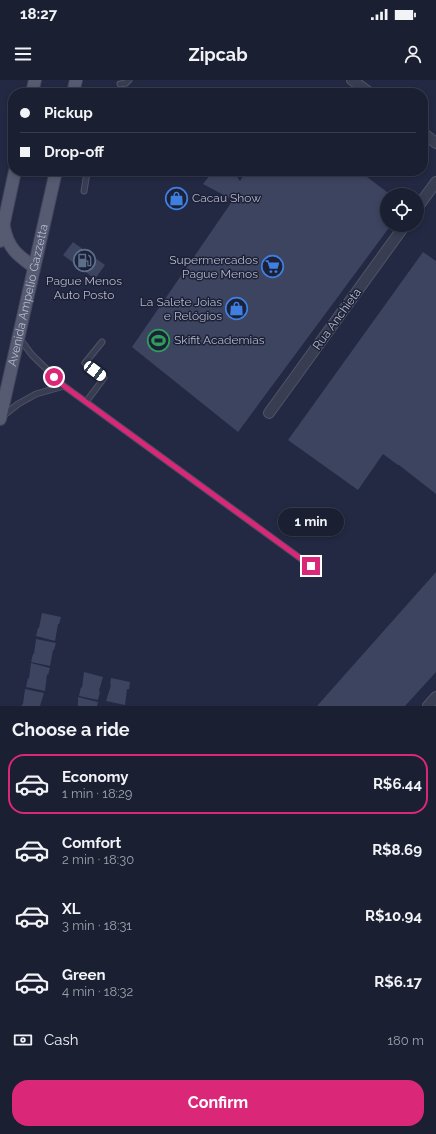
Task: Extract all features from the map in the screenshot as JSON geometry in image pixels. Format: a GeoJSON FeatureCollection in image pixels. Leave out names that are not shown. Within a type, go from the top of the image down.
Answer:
{"type":"FeatureCollection","features":[{"type":"Feature","properties":{"kind":"main road"},"geometry":{"type":"LineString","coordinates":[[0,241],[14,176]]}},
{"type":"Feature","properties":{"kind":"main road","name":"Avenida Ampelio Gazzetta"},"geometry":{"type":"LineString","coordinates":[[0,418],[55,176]]}},
{"type":"Feature","properties":{"kind":"main road"},"geometry":{"type":"LineString","coordinates":[[3,226],[6,236],[14,251],[20,258],[34,267]]}},
{"type":"Feature","properties":{"kind":"street"},"geometry":{"type":"LineString","coordinates":[[352,80],[363,88]]}},
{"type":"Feature","properties":{"kind":"street"},"geometry":{"type":"LineString","coordinates":[[428,137],[436,143]]}},
{"type":"Feature","properties":{"kind":"street"},"geometry":{"type":"LineString","coordinates":[[424,198],[436,182]]}},
{"type":"Feature","properties":{"kind":"street","name":"Rua Anchieta"},"geometry":{"type":"LineString","coordinates":[[269,413],[400,232]]}},
{"type":"Feature","properties":{"kind":"street"},"geometry":{"type":"LineString","coordinates":[[428,706],[436,697]]}},
{"type":"Feature","properties":{"kind":"lane"},"geometry":{"type":"LineString","coordinates":[[120,84],[126,83],[129,80]]}},
{"type":"Feature","properties":{"kind":"lane"},"geometry":{"type":"LineString","coordinates":[[84,191],[86,176]]}},
{"type":"Feature","properties":{"kind":"lane"},"geometry":{"type":"LineString","coordinates":[[18,336],[32,355],[64,386],[311,566]]}},
{"type":"Feature","properties":{"kind":"lane"},"geometry":{"type":"LineString","coordinates":[[86,402],[104,378],[85,364],[102,342]]}},
{"type":"Feature","properties":{"kind":"lane"},"geometry":{"type":"LineString","coordinates":[[0,418],[18,404],[36,394],[64,386]]}},
{"type":"Feature","properties":{"kind":"building","name":"Supermercados Pague Menos"},"geometry":{"type":"Polygon","coordinates":[[[209,176],[236,176],[240,181],[243,176],[366,176],[382,188],[380,188],[380,232],[386,232],[238,432],[132,347],[233,200],[203,184],[209,176]]]}},
{"type":"Feature","properties":{"kind":"building","name":"Pague Menos Auto Posto"},"geometry":{"type":"Polygon","coordinates":[[[73,242],[105,265],[95,279],[63,255],[73,242]]]}},
{"type":"Feature","properties":{"kind":"building"},"geometry":{"type":"Polygon","coordinates":[[[423,252],[436,261],[436,494],[383,454],[358,490],[288,440],[423,252]]]}},
{"type":"Feature","properties":{"kind":"building"},"geometry":{"type":"Polygon","coordinates":[[[436,572],[436,672],[405,706],[317,706],[436,572]]]}},
{"type":"Feature","properties":{"kind":"building"},"geometry":{"type":"Polygon","coordinates":[[[42,613],[61,617],[58,624],[55,641],[36,636],[42,613]]]}},
{"type":"Feature","properties":{"kind":"building"},"geometry":{"type":"Polygon","coordinates":[[[36,639],[56,643],[50,666],[31,662],[34,654],[36,639]]]}},
{"type":"Feature","properties":{"kind":"building"},"geometry":{"type":"Polygon","coordinates":[[[31,663],[50,668],[48,675],[47,674],[45,691],[26,687],[28,678],[29,679],[31,663]]]}},
{"type":"Feature","properties":{"kind":"building"},"geometry":{"type":"Polygon","coordinates":[[[84,672],[103,677],[98,700],[79,696],[81,687],[82,688],[84,672]]]}},
{"type":"Feature","properties":{"kind":"building"},"geometry":{"type":"Polygon","coordinates":[[[111,678],[130,682],[129,689],[127,689],[125,705],[106,701],[111,685],[111,678]]]}},
{"type":"Feature","properties":{"kind":"building"},"geometry":{"type":"Polygon","coordinates":[[[25,689],[44,693],[40,706],[21,706],[23,704],[25,689]]]}},
{"type":"Feature","properties":{"kind":"building"},"geometry":{"type":"Polygon","coordinates":[[[78,697],[98,702],[97,706],[78,706],[78,697]]]}},
{"type":"Feature","properties":{"kind":"place","name":"Cacau Show"},"geometry":{"type":"Point","coordinates":[177,198]}},
{"type":"Feature","properties":{"kind":"place","name":"Pague Menos Auto Posto"},"geometry":{"type":"Point","coordinates":[84,260]}},
{"type":"Feature","properties":{"kind":"place","name":"Supermercados Pague Menos"},"geometry":{"type":"Point","coordinates":[273,267]}},
{"type":"Feature","properties":{"kind":"place","name":"La Salete Joias e Relógios"},"geometry":{"type":"Point","coordinates":[237,309]}},
{"type":"Feature","properties":{"kind":"place","name":"Skifit Academias"},"geometry":{"type":"Point","coordinates":[159,340]}},
{"type":"Feature","properties":{"kind":"route"},"geometry":{"type":"LineString","coordinates":[[54,377],[64,386],[311,566]]}}]}
